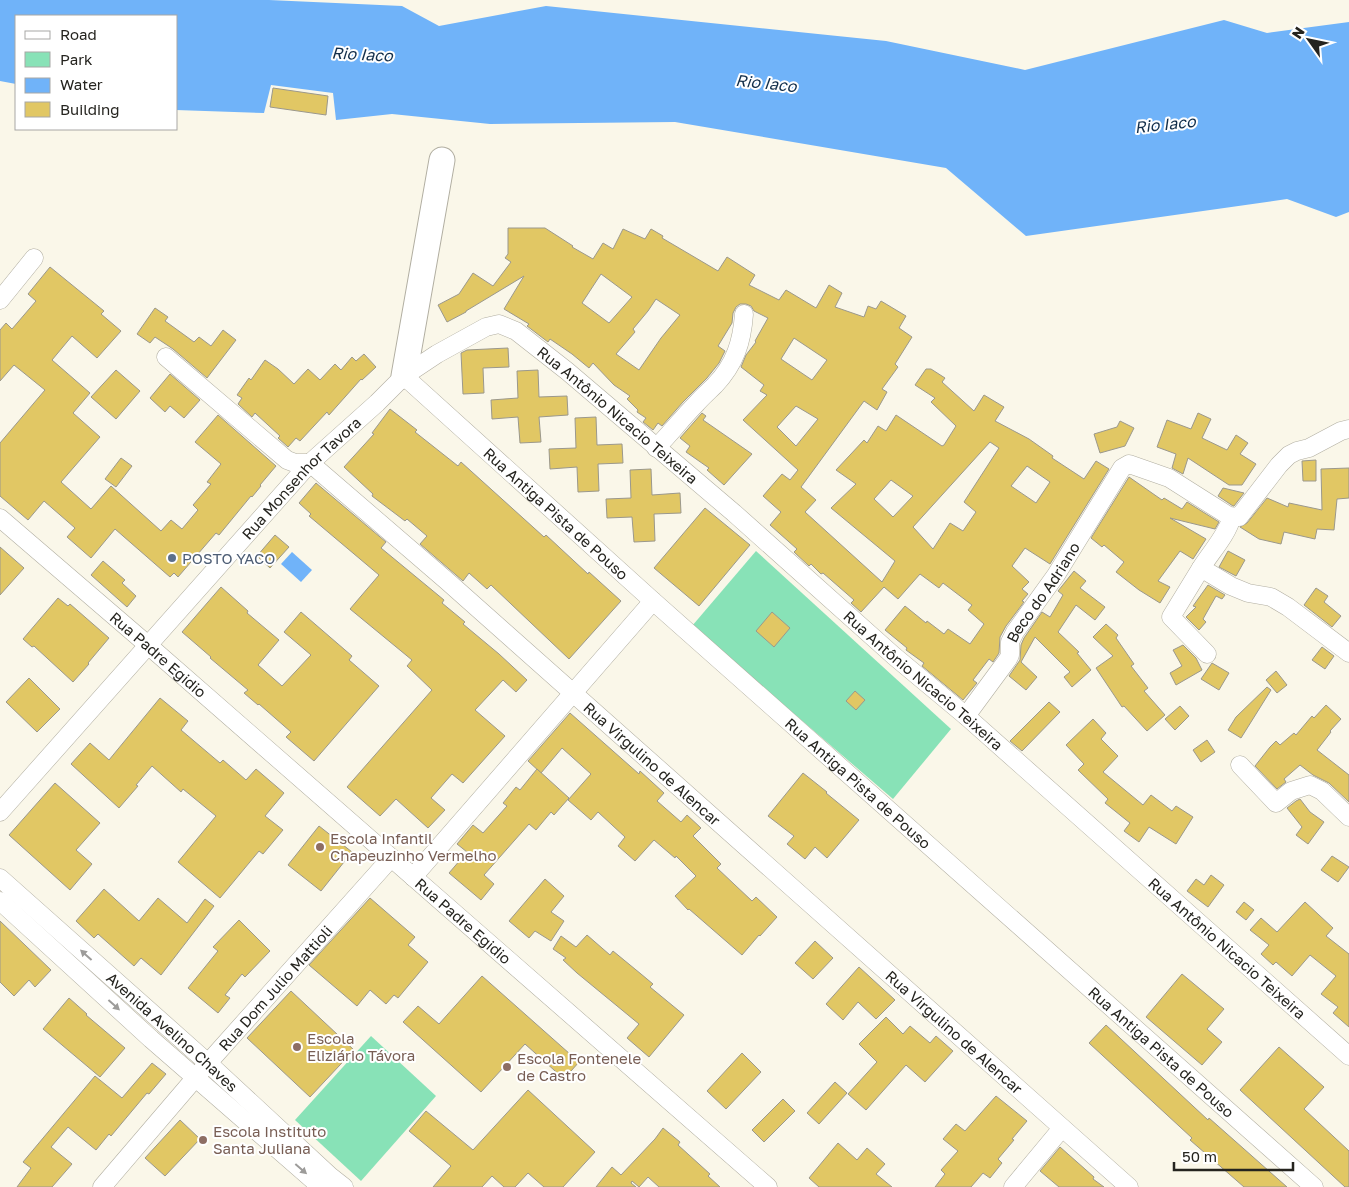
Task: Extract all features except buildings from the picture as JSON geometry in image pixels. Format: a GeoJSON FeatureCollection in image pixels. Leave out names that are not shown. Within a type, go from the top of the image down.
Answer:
{"type":"FeatureCollection","features":[{"type":"Feature","properties":{"kind":"street"},"geometry":{"type":"LineString","coordinates":[[404,376],[442,160]]}},
{"type":"Feature","properties":{"kind":"street"},"geometry":{"type":"LineString","coordinates":[[0,300],[34,258]]}},
{"type":"Feature","properties":{"kind":"street"},"geometry":{"type":"LineString","coordinates":[[656,448],[716,384],[730,366],[740,346],[744,314]]}},
{"type":"Feature","properties":{"kind":"street","name":"Rua Antônio Nicacio Teixeira"},"geometry":{"type":"LineString","coordinates":[[486,327],[499,324],[516,331],[567,371],[734,513],[894,656],[966,716],[1349,1056]]}},
{"type":"Feature","properties":{"kind":"street","name":"Rua Monsenhor Tavora"},"geometry":{"type":"LineString","coordinates":[[0,812],[310,463],[404,376],[437,354],[486,327]]}},
{"type":"Feature","properties":{"kind":"street"},"geometry":{"type":"LineString","coordinates":[[166,357],[287,460],[295,463],[310,463]]}},
{"type":"Feature","properties":{"kind":"street","name":"Rua Antiga Pista de Pouso"},"geometry":{"type":"LineString","coordinates":[[404,376],[654,601],[1314,1187]]}},
{"type":"Feature","properties":{"kind":"street"},"geometry":{"type":"LineString","coordinates":[[1207,654],[1170,617],[1223,535],[1232,517],[1240,517],[1279,465],[1289,455],[1309,448],[1341,431],[1349,429]]}},
{"type":"Feature","properties":{"kind":"street","name":"Rua Virgulino de Alencar"},"geometry":{"type":"LineString","coordinates":[[310,463],[574,693],[1129,1187]]}},
{"type":"Feature","properties":{"kind":"street","name":"Beco do Adriano"},"geometry":{"type":"LineString","coordinates":[[966,716],[1008,659],[1010,655],[1010,642],[1015,632],[1056,576],[1122,468],[1129,464],[1169,478],[1232,517]]}},
{"type":"Feature","properties":{"kind":"street","name":"Rua Padre Egidio"},"geometry":{"type":"LineString","coordinates":[[0,518],[768,1187]]}},
{"type":"Feature","properties":{"kind":"street"},"geometry":{"type":"LineString","coordinates":[[1201,568],[1248,593],[1271,597],[1280,602],[1349,653]]}},
{"type":"Feature","properties":{"kind":"street"},"geometry":{"type":"LineString","coordinates":[[413,877],[654,601]]}},
{"type":"Feature","properties":{"kind":"street"},"geometry":{"type":"LineString","coordinates":[[1240,765],[1276,803],[1291,791],[1310,784],[1322,791],[1349,817]]}},
{"type":"Feature","properties":{"kind":"street","name":"Rua Dom Julio Mattioli"},"geometry":{"type":"LineString","coordinates":[[102,1187],[208,1063],[391,858]]}},
{"type":"Feature","properties":{"kind":"street","name":"Avenida Avelino Chaves"},"geometry":{"type":"LineString","coordinates":[[0,878],[344,1187]]}},
{"type":"Feature","properties":{"kind":"street","name":"Avenida Avelino Chaves"},"geometry":{"type":"LineString","coordinates":[[0,901],[320,1187]]}},
{"type":"Feature","properties":{"kind":"street"},"geometry":{"type":"LineString","coordinates":[[1012,1187],[1062,1128]]}},
{"type":"Feature","properties":{"kind":"green space"},"geometry":{"type":"Polygon","coordinates":[[[756,551],[951,729],[893,799],[692,626],[756,551]]]}},
{"type":"Feature","properties":{"kind":"green space"},"geometry":{"type":"Polygon","coordinates":[[[371,1036],[436,1096],[361,1181],[295,1120],[371,1036]]]}},
{"type":"Feature","properties":{"kind":"water","name":"Rio Iaco"},"geometry":{"type":"Polygon","coordinates":[[[0,0],[269,0],[402,6],[439,26],[546,6],[886,41],[1025,70],[1224,20],[1267,33],[1349,22],[1349,212],[1336,217],[1287,199],[1026,236],[946,168],[675,122],[490,124],[392,114],[336,120],[333,93],[271,85],[264,113],[178,110],[178,15],[15,15],[15,84],[0,81],[0,0]]]}},
{"type":"Feature","properties":{"kind":"water"},"geometry":{"type":"Polygon","coordinates":[[[292,552],[312,570],[301,582],[281,564],[292,552]]]}},
{"type":"Feature","properties":{"kind":"place","name":"POSTO YACO"},"geometry":{"type":"Point","coordinates":[172,558]}},
{"type":"Feature","properties":{"kind":"place","name":"Escola Infantil Chapeuzinho Vermelho"},"geometry":{"type":"Point","coordinates":[320,847]}},
{"type":"Feature","properties":{"kind":"place","name":"Escola Eliziário Távora"},"geometry":{"type":"Point","coordinates":[297,1047]}},
{"type":"Feature","properties":{"kind":"place","name":"Escola Fontenele de Castro"},"geometry":{"type":"Point","coordinates":[507,1067]}},
{"type":"Feature","properties":{"kind":"place","name":"Escola Instituto Santa Juliana"},"geometry":{"type":"Point","coordinates":[203,1140]}}]}
